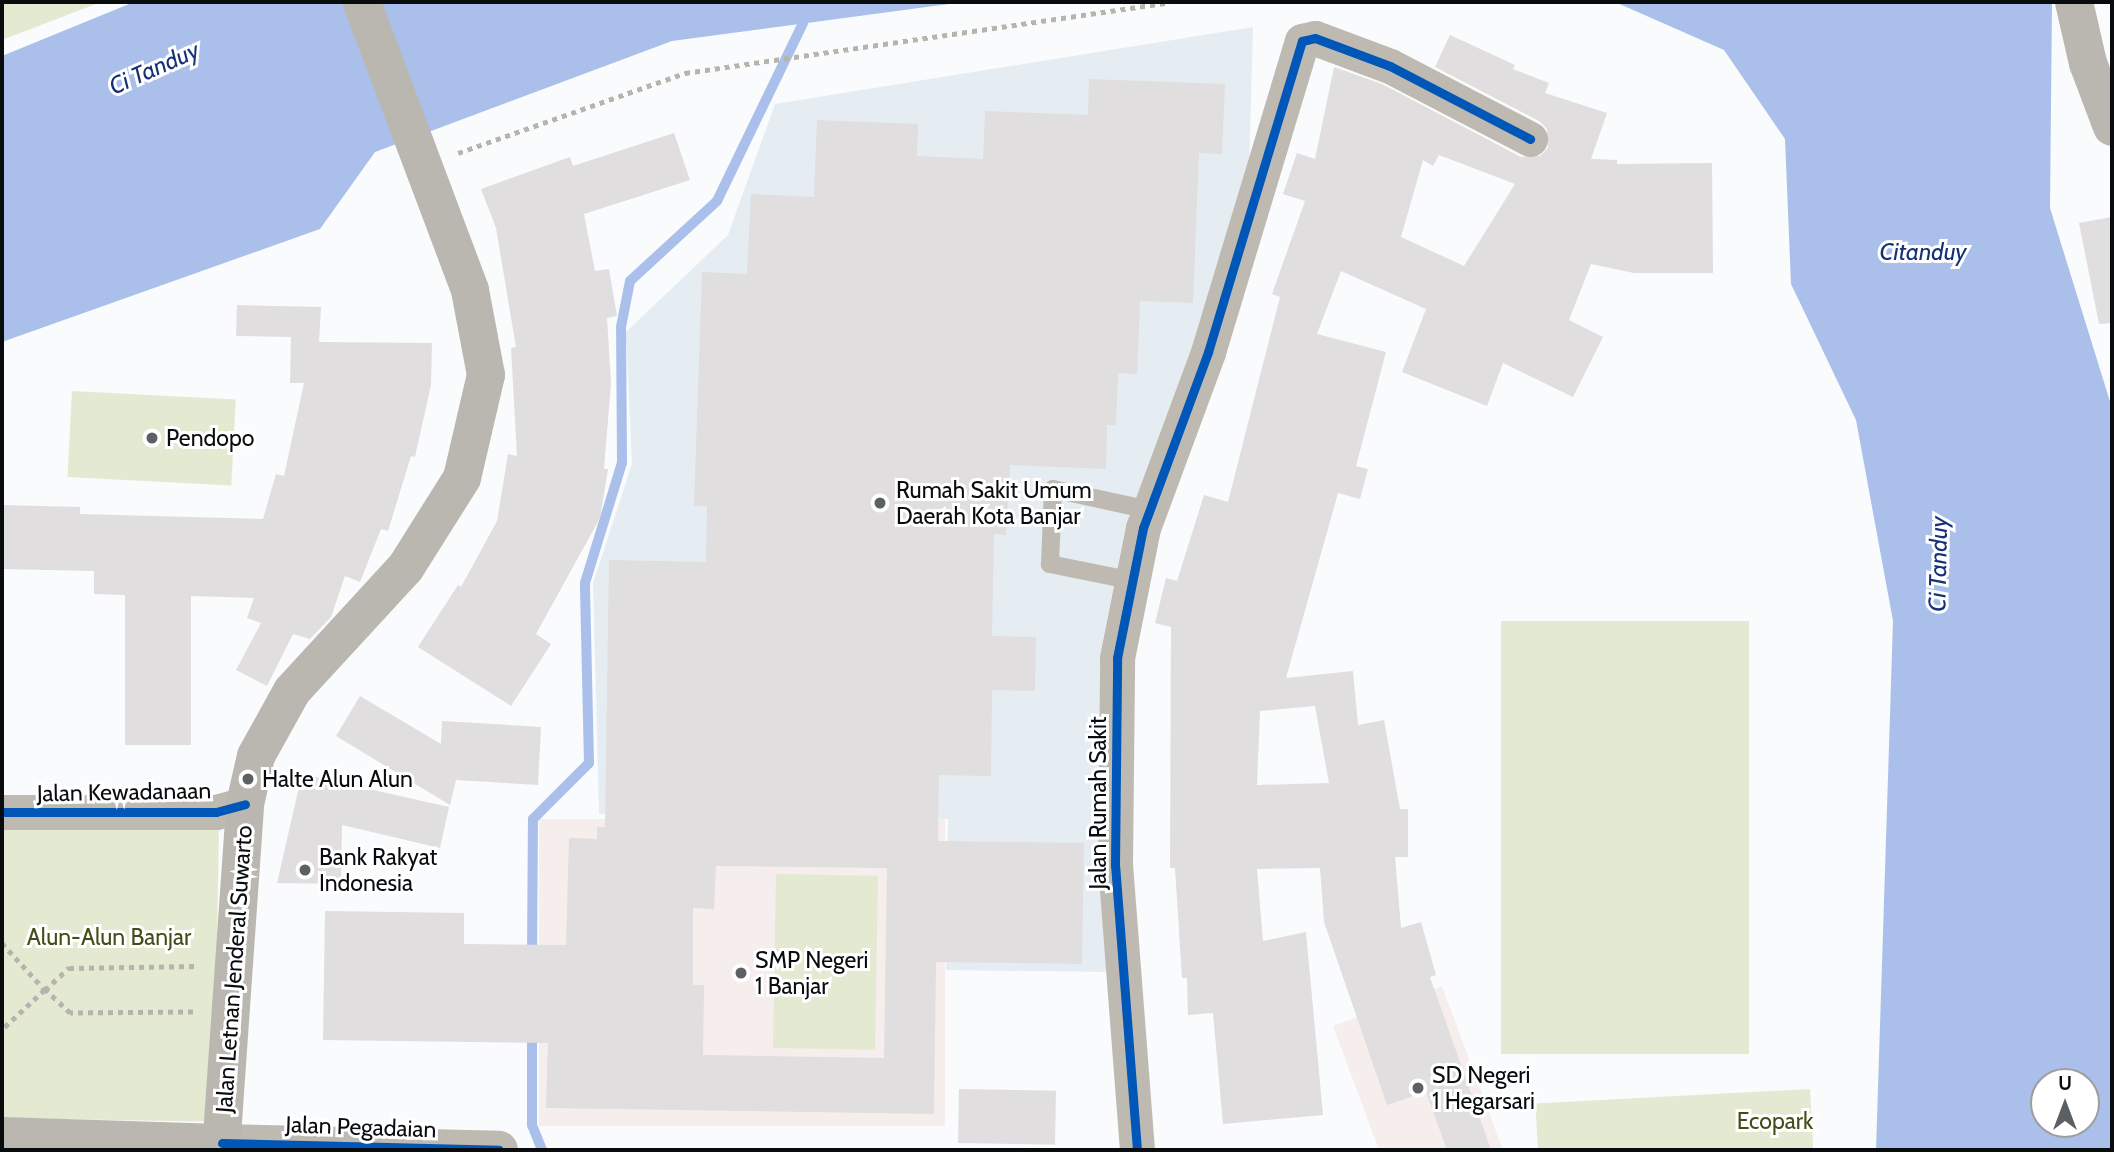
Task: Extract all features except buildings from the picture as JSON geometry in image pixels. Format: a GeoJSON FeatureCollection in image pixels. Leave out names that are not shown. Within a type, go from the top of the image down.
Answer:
{"type":"FeatureCollection","features":[{"type":"Feature","properties":{"kind":"highway","name":"Jalan Letnan Jenderal Suwarto"},"geometry":{"type":"LineString","coordinates":[[222,1146],[235,965],[235,813],[256,756],[292,691],[406,567],[462,478],[486,375],[470,290],[421,166],[362,2]]}},
{"type":"Feature","properties":{"kind":"highway"},"geometry":{"type":"LineString","coordinates":[[2074,2],[2088,62],[2112,127]]}},
{"type":"Feature","properties":{"kind":"highway"},"geometry":{"type":"LineString","coordinates":[[2,1136],[222,1146]]}},
{"type":"Feature","properties":{"kind":"street","name":"Jalan Rumah Sakit"},"geometry":{"type":"LineString","coordinates":[[1137,1150],[1115,866],[1116,658],[1149,510],[1208,352],[1303,41],[1315,38],[1390,66],[1530,139]]}},
{"type":"Feature","properties":{"kind":"street","name":"Jalan Kewadanaan"},"geometry":{"type":"LineString","coordinates":[[2,812],[235,813]]}},
{"type":"Feature","properties":{"kind":"street","name":"Jalan Pegadaian"},"geometry":{"type":"LineString","coordinates":[[222,1146],[499,1150]]}},
{"type":"Feature","properties":{"kind":"lane"},"geometry":{"type":"LineString","coordinates":[[1134,582],[1050,564],[1053,489],[1138,512],[1149,510]]}},
{"type":"Feature","properties":{"kind":"path"},"geometry":{"type":"LineString","coordinates":[[421,166],[685,73],[1170,2]]}},
{"type":"Feature","properties":{"kind":"path"},"geometry":{"type":"LineString","coordinates":[[2,943],[70,1013],[232,1012]]}},
{"type":"Feature","properties":{"kind":"path"},"geometry":{"type":"LineString","coordinates":[[2,1030],[69,968],[235,965]]}},
{"type":"Feature","properties":{"kind":"shaded area","name":"Rumah Sakit Umum Daerah Kota Banjar"},"geometry":{"type":"Polygon","coordinates":[[[1253,27],[1249,171],[1144,494],[1110,972],[946,970],[948,819],[599,814],[593,583],[632,464],[626,332],[728,235],[775,104],[1253,27]]]}},
{"type":"Feature","properties":{"kind":"shaded area","name":"SMP Negeri 1 Banjar"},"geometry":{"type":"Polygon","coordinates":[[[539,819],[945,819],[945,1126],[539,1126],[539,819]]]}},
{"type":"Feature","properties":{"kind":"shaded area","name":"SD Negeri 1 Hegarsari"},"geometry":{"type":"Polygon","coordinates":[[[1442,986],[1503,1150],[1379,1150],[1333,1026],[1442,986]]]}},
{"type":"Feature","properties":{"kind":"green space"},"geometry":{"type":"Polygon","coordinates":[[[2,2],[101,2],[2,40],[2,2]]]}},
{"type":"Feature","properties":{"kind":"green space","name":"Pendopo"},"geometry":{"type":"Polygon","coordinates":[[[72,391],[236,400],[231,485],[67,477],[72,391]]]}},
{"type":"Feature","properties":{"kind":"green space"},"geometry":{"type":"Polygon","coordinates":[[[1501,621],[1749,621],[1749,1054],[1501,1054],[1501,621]]]}},
{"type":"Feature","properties":{"kind":"green space","name":"Alun-Alun Banjar"},"geometry":{"type":"Polygon","coordinates":[[[2,824],[219,828],[214,1122],[2,1118],[2,824]]]}},
{"type":"Feature","properties":{"kind":"green space"},"geometry":{"type":"Polygon","coordinates":[[[776,874],[878,876],[875,1050],[773,1048],[776,874]]]}},
{"type":"Feature","properties":{"kind":"green space","name":"Ecopark"},"geometry":{"type":"Polygon","coordinates":[[[1810,1089],[1813,1150],[1538,1150],[1535,1103],[1810,1089]]]}},
{"type":"Feature","properties":{"kind":"water","name":"Ci Tanduy"},"geometry":{"type":"Polygon","coordinates":[[[134,2],[964,2],[672,41],[375,152],[320,229],[2,342],[2,56],[134,2]]]}},
{"type":"Feature","properties":{"kind":"water","name":"Citanduy"},"geometry":{"type":"Polygon","coordinates":[[[1615,2],[2052,2],[2050,208],[2112,408],[2112,1150],[1876,1150],[1893,621],[1856,420],[1791,284],[1785,139],[1724,50],[1615,2]]]}},
{"type":"Feature","properties":{"kind":"waterway"},"geometry":{"type":"LineString","coordinates":[[532,957],[533,819],[589,763],[585,583],[622,463],[621,327],[630,281],[717,201],[803,23]]}},
{"type":"Feature","properties":{"kind":"waterway"},"geometry":{"type":"LineString","coordinates":[[532,1029],[532,1125],[542,1150]]}},
{"type":"Feature","properties":{"kind":"cycle path"},"geometry":{"type":"LineString","coordinates":[[1137,1150],[1115,865],[1117,658],[1143,528],[1208,352],[1302,41],[1315,38],[1390,66],[1530,139]]}},
{"type":"Feature","properties":{"kind":"cycle path"},"geometry":{"type":"LineString","coordinates":[[2,812],[216,812],[245,804]]}},
{"type":"Feature","properties":{"kind":"cycle path"},"geometry":{"type":"LineString","coordinates":[[222,1143],[499,1150]]}},
{"type":"Feature","properties":{"kind":"place","name":"Pendopo"},"geometry":{"type":"Point","coordinates":[152,438]}},
{"type":"Feature","properties":{"kind":"place","name":"Rumah Sakit Umum Daerah Kota Banjar"},"geometry":{"type":"Point","coordinates":[880,503]}},
{"type":"Feature","properties":{"kind":"place","name":"Halte Alun Alun"},"geometry":{"type":"Point","coordinates":[248,779]}},
{"type":"Feature","properties":{"kind":"place","name":"Bank Rakyat Indonesia"},"geometry":{"type":"Point","coordinates":[305,870]}},
{"type":"Feature","properties":{"kind":"place","name":"SMP Negeri 1 Banjar"},"geometry":{"type":"Point","coordinates":[741,973]}},
{"type":"Feature","properties":{"kind":"place","name":"SD Negeri 1 Hegarsari"},"geometry":{"type":"Point","coordinates":[1418,1088]}}]}
